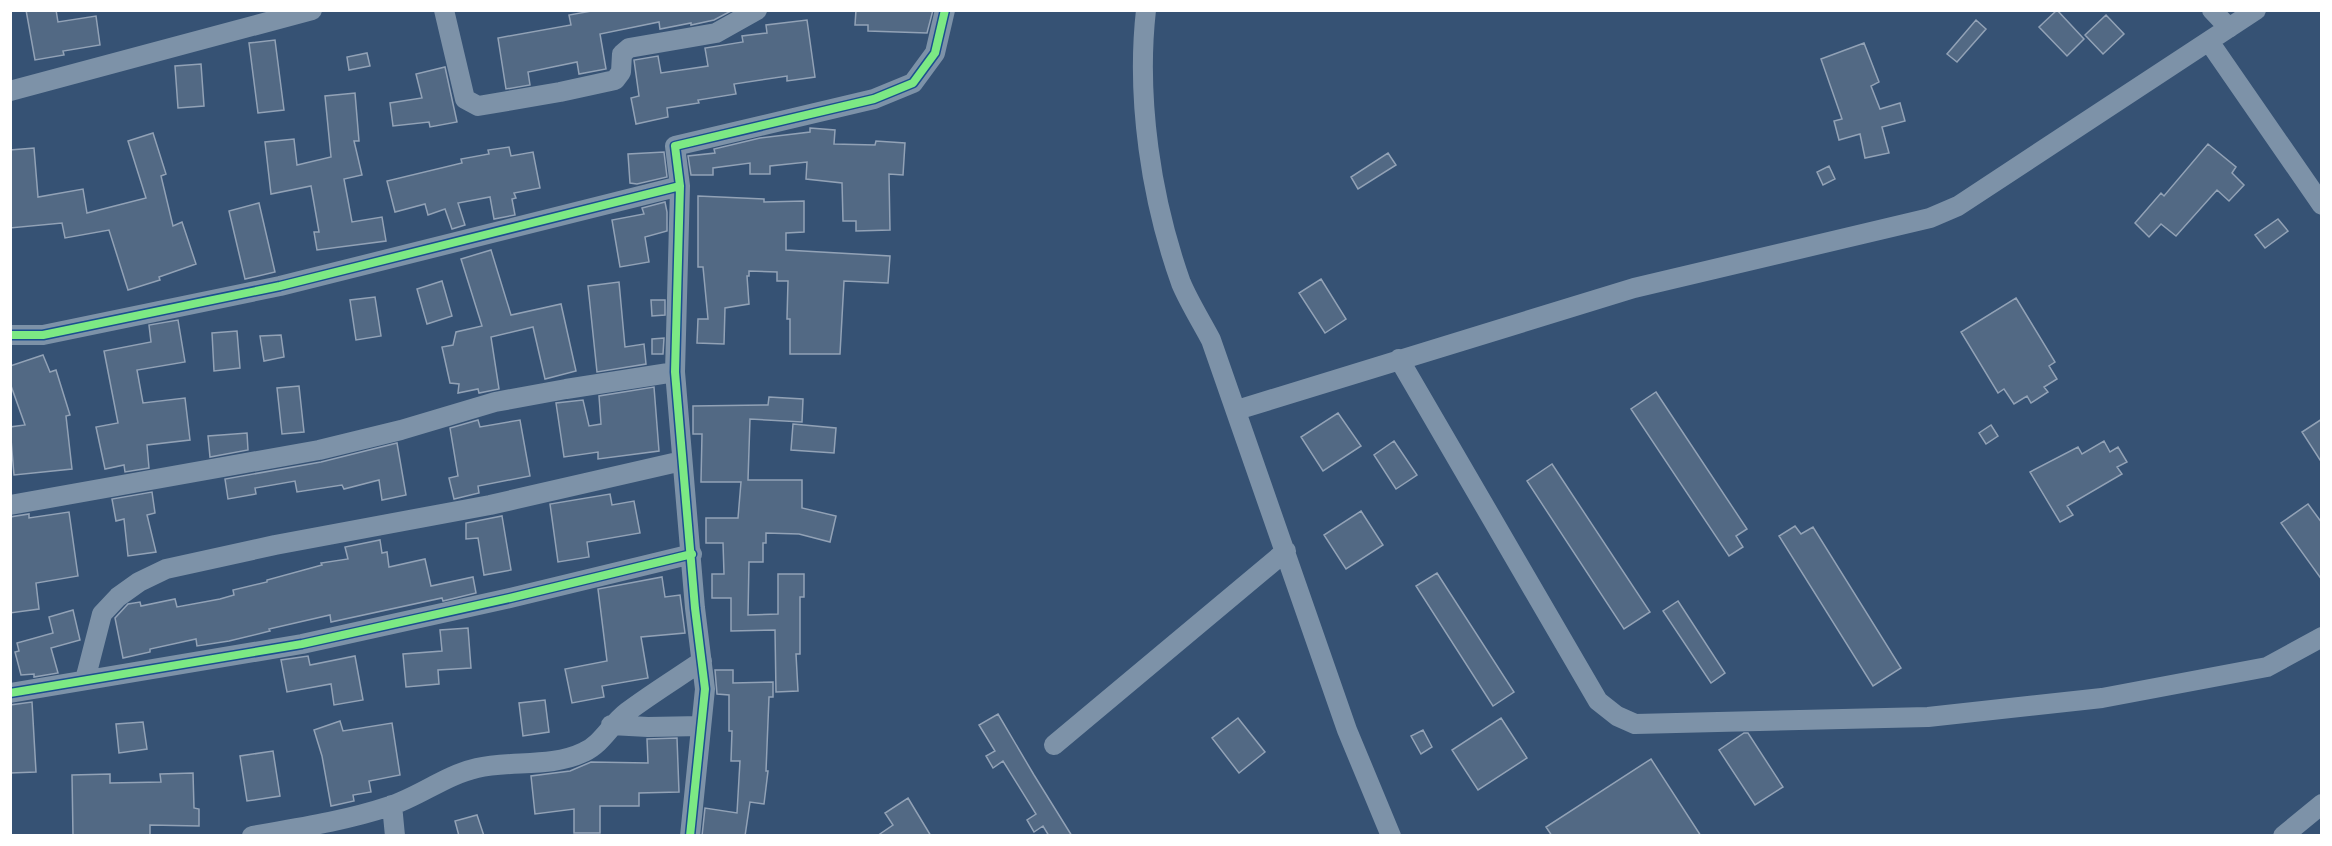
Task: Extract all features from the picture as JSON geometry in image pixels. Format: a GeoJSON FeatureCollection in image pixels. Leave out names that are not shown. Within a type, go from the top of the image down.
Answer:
{"type":"FeatureCollection","features":[{"type":"Feature","properties":{"kind":"street"},"geometry":{"type":"LineString","coordinates":[[10,91],[312,10]]}},
{"type":"Feature","properties":{"kind":"street"},"geometry":{"type":"LineString","coordinates":[[444,10],[465,99],[478,106],[615,80],[621,72],[622,54],[629,48],[716,33],[757,10]]}},
{"type":"Feature","properties":{"kind":"street"},"geometry":{"type":"LineString","coordinates":[[690,836],[705,689],[695,608],[675,372],[680,186],[675,146],[874,99],[913,83],[935,54],[945,10]]}},
{"type":"Feature","properties":{"kind":"street"},"geometry":{"type":"LineString","coordinates":[[1146,10],[1143,99],[1147,142],[1169,243],[1182,285],[1211,340],[1347,730],[1391,836]]}},
{"type":"Feature","properties":{"kind":"street"},"geometry":{"type":"LineString","coordinates":[[2212,10],[2229,28]]}},
{"type":"Feature","properties":{"kind":"street"},"geometry":{"type":"LineString","coordinates":[[1237,410],[1634,288],[1930,218],[1958,207],[2210,43],[2256,10]]}},
{"type":"Feature","properties":{"kind":"street"},"geometry":{"type":"LineString","coordinates":[[2210,43],[2322,206]]}},
{"type":"Feature","properties":{"kind":"street"},"geometry":{"type":"LineString","coordinates":[[10,335],[43,335],[280,286],[680,186]]}},
{"type":"Feature","properties":{"kind":"street"},"geometry":{"type":"LineString","coordinates":[[1399,359],[1598,700],[1617,716],[1635,724],[1928,717],[2102,698],[2267,667],[2322,637]]}},
{"type":"Feature","properties":{"kind":"street"},"geometry":{"type":"LineString","coordinates":[[10,505],[319,450],[401,430],[495,402],[675,372]]}},
{"type":"Feature","properties":{"kind":"street"},"geometry":{"type":"LineString","coordinates":[[85,680],[102,614],[118,597],[139,582],[166,569],[490,505],[682,461]]}},
{"type":"Feature","properties":{"kind":"street"},"geometry":{"type":"LineString","coordinates":[[1054,745],[1286,551]]}},
{"type":"Feature","properties":{"kind":"street"},"geometry":{"type":"LineString","coordinates":[[10,693],[302,644],[510,598],[692,554]]}},
{"type":"Feature","properties":{"kind":"street"},"geometry":{"type":"LineString","coordinates":[[252,836],[341,819],[392,806],[475,768],[514,762],[555,761],[582,753],[592,748],[611,725],[627,711],[702,661]]}},
{"type":"Feature","properties":{"kind":"street"},"geometry":{"type":"LineString","coordinates":[[611,725],[701,726]]}},
{"type":"Feature","properties":{"kind":"street"},"geometry":{"type":"LineString","coordinates":[[2283,836],[2322,804]]}},
{"type":"Feature","properties":{"kind":"street"},"geometry":{"type":"LineString","coordinates":[[392,806],[395,836]]}},
{"type":"Feature","properties":{"kind":"building"},"geometry":{"type":"Polygon","coordinates":[[[26,10],[56,10],[58,22],[96,16],[100,45],[63,51],[64,55],[35,60],[26,10]]]}},
{"type":"Feature","properties":{"kind":"building"},"geometry":{"type":"Polygon","coordinates":[[[597,10],[731,11],[714,20],[691,25],[691,23],[660,29],[659,22],[600,34],[606,69],[579,74],[577,62],[528,72],[530,85],[506,89],[498,38],[571,25],[569,15],[597,10]]]}},
{"type":"Feature","properties":{"kind":"building"},"geometry":{"type":"Polygon","coordinates":[[[856,10],[933,10],[927,33],[868,31],[868,25],[855,25],[856,10]]]}},
{"type":"Feature","properties":{"kind":"building"},"geometry":{"type":"Polygon","coordinates":[[[2057,10],[2084,39],[2067,56],[2039,27],[2057,10]]]}},
{"type":"Feature","properties":{"kind":"building"},"geometry":{"type":"Polygon","coordinates":[[[2106,15],[2124,34],[2103,54],[2085,35],[2106,15]]]}},
{"type":"Feature","properties":{"kind":"building"},"geometry":{"type":"Polygon","coordinates":[[[807,20],[815,77],[787,81],[787,76],[734,84],[736,94],[667,108],[668,117],[636,124],[631,98],[639,96],[634,60],[658,56],[661,73],[708,66],[705,48],[743,42],[742,36],[767,33],[766,25],[807,20]]]}},
{"type":"Feature","properties":{"kind":"building"},"geometry":{"type":"Polygon","coordinates":[[[1976,20],[1986,29],[1957,62],[1947,54],[1976,20]]]}},
{"type":"Feature","properties":{"kind":"building"},"geometry":{"type":"Polygon","coordinates":[[[275,40],[284,110],[258,113],[249,43],[275,40]]]}},
{"type":"Feature","properties":{"kind":"building"},"geometry":{"type":"Polygon","coordinates":[[[1864,43],[1879,82],[1871,86],[1880,109],[1900,103],[1905,121],[1882,127],[1889,153],[1865,158],[1860,134],[1839,140],[1834,121],[1842,119],[1821,59],[1864,43]]]}},
{"type":"Feature","properties":{"kind":"building"},"geometry":{"type":"Polygon","coordinates":[[[367,53],[370,66],[349,70],[347,57],[367,53]]]}},
{"type":"Feature","properties":{"kind":"building"},"geometry":{"type":"Polygon","coordinates":[[[201,64],[204,106],[178,108],[175,66],[201,64]]]}},
{"type":"Feature","properties":{"kind":"building"},"geometry":{"type":"Polygon","coordinates":[[[445,67],[457,122],[430,127],[429,122],[393,126],[390,103],[422,98],[416,74],[445,67]]]}},
{"type":"Feature","properties":{"kind":"building"},"geometry":{"type":"Polygon","coordinates":[[[355,93],[359,141],[354,141],[362,175],[344,179],[352,222],[382,217],[386,241],[317,250],[314,232],[319,232],[311,186],[271,194],[265,142],[294,139],[297,165],[331,157],[325,96],[355,93]]]}},
{"type":"Feature","properties":{"kind":"building"},"geometry":{"type":"Polygon","coordinates":[[[810,128],[835,130],[834,144],[875,145],[876,141],[905,143],[903,175],[889,174],[890,230],[856,231],[856,221],[843,221],[842,183],[806,179],[807,162],[770,166],[770,174],[750,174],[750,163],[713,168],[713,175],[691,175],[688,156],[715,153],[714,149],[760,138],[810,132],[810,128]]]}},
{"type":"Feature","properties":{"kind":"building"},"geometry":{"type":"Polygon","coordinates":[[[153,133],[166,174],[161,176],[173,226],[182,222],[196,264],[159,277],[160,280],[128,290],[109,230],[65,238],[62,223],[10,228],[10,150],[34,148],[38,197],[83,189],[87,213],[146,198],[128,141],[153,133]]]}},
{"type":"Feature","properties":{"kind":"building"},"geometry":{"type":"Polygon","coordinates":[[[2208,144],[2236,167],[2232,173],[2244,185],[2229,201],[2217,190],[2176,236],[2161,224],[2149,237],[2135,223],[2161,193],[2164,196],[2208,144]]]}},
{"type":"Feature","properties":{"kind":"building"},"geometry":{"type":"Polygon","coordinates":[[[509,147],[511,156],[533,152],[540,188],[514,193],[516,198],[512,199],[515,215],[494,219],[490,197],[458,203],[465,225],[452,229],[445,209],[428,215],[425,204],[395,212],[387,181],[462,163],[461,159],[489,154],[488,150],[509,147]]]}},
{"type":"Feature","properties":{"kind":"building"},"geometry":{"type":"Polygon","coordinates":[[[664,152],[667,177],[637,184],[630,183],[628,154],[664,152]]]}},
{"type":"Feature","properties":{"kind":"building"},"geometry":{"type":"Polygon","coordinates":[[[1388,153],[1396,165],[1358,189],[1351,177],[1388,153]]]}},
{"type":"Feature","properties":{"kind":"building"},"geometry":{"type":"Polygon","coordinates":[[[1829,166],[1835,179],[1823,185],[1817,172],[1829,166]]]}},
{"type":"Feature","properties":{"kind":"building"},"geometry":{"type":"Polygon","coordinates":[[[698,196],[764,199],[764,202],[804,201],[804,232],[786,233],[786,250],[890,256],[888,283],[844,281],[840,354],[790,354],[790,319],[787,319],[788,281],[777,281],[777,272],[749,271],[749,276],[747,276],[749,304],[725,308],[724,344],[697,343],[698,319],[708,319],[703,267],[698,267],[698,196]]]}},
{"type":"Feature","properties":{"kind":"building"},"geometry":{"type":"Polygon","coordinates":[[[665,202],[667,231],[645,237],[649,262],[620,267],[612,220],[644,214],[642,208],[665,202]]]}},
{"type":"Feature","properties":{"kind":"building"},"geometry":{"type":"Polygon","coordinates":[[[259,203],[275,272],[245,279],[229,211],[259,203]]]}},
{"type":"Feature","properties":{"kind":"building"},"geometry":{"type":"Polygon","coordinates":[[[2278,219],[2288,231],[2265,248],[2255,235],[2278,219]]]}},
{"type":"Feature","properties":{"kind":"building"},"geometry":{"type":"Polygon","coordinates":[[[491,250],[511,315],[561,304],[576,371],[545,379],[533,327],[491,337],[499,389],[479,393],[478,389],[458,393],[459,384],[450,383],[442,347],[453,345],[456,332],[482,326],[461,259],[491,250]]]}},
{"type":"Feature","properties":{"kind":"building"},"geometry":{"type":"Polygon","coordinates":[[[1321,279],[1346,319],[1325,333],[1299,293],[1321,279]]]}},
{"type":"Feature","properties":{"kind":"building"},"geometry":{"type":"Polygon","coordinates":[[[442,281],[452,316],[427,324],[417,289],[442,281]]]}},
{"type":"Feature","properties":{"kind":"building"},"geometry":{"type":"Polygon","coordinates":[[[619,282],[625,347],[644,344],[646,364],[597,372],[588,286],[619,282]]]}},
{"type":"Feature","properties":{"kind":"building"},"geometry":{"type":"Polygon","coordinates":[[[375,297],[381,336],[356,340],[350,300],[375,297]]]}},
{"type":"Feature","properties":{"kind":"building"},"geometry":{"type":"Polygon","coordinates":[[[2016,298],[2055,362],[2049,366],[2057,379],[2044,387],[2048,392],[2031,403],[2027,396],[2014,404],[2004,389],[1998,393],[1961,332],[2016,298]]]}},
{"type":"Feature","properties":{"kind":"building"},"geometry":{"type":"Polygon","coordinates":[[[651,300],[665,300],[665,315],[652,316],[651,300]]]}},
{"type":"Feature","properties":{"kind":"building"},"geometry":{"type":"Polygon","coordinates":[[[178,320],[185,362],[137,370],[143,403],[185,398],[190,440],[147,445],[149,468],[125,472],[124,465],[105,469],[96,427],[118,423],[104,351],[151,342],[149,325],[178,320]]]}},
{"type":"Feature","properties":{"kind":"building"},"geometry":{"type":"Polygon","coordinates":[[[237,331],[240,368],[214,371],[212,333],[237,331]]]}},
{"type":"Feature","properties":{"kind":"building"},"geometry":{"type":"Polygon","coordinates":[[[281,335],[284,357],[264,361],[260,336],[281,335]]]}},
{"type":"Feature","properties":{"kind":"building"},"geometry":{"type":"Polygon","coordinates":[[[664,338],[663,354],[652,354],[652,339],[664,338]]]}},
{"type":"Feature","properties":{"kind":"building"},"geometry":{"type":"Polygon","coordinates":[[[43,355],[50,372],[56,370],[70,415],[66,416],[72,469],[14,475],[10,427],[25,425],[10,383],[10,366],[43,355]]]}},
{"type":"Feature","properties":{"kind":"building"},"geometry":{"type":"Polygon","coordinates":[[[299,386],[304,432],[282,434],[277,388],[299,386]]]}},
{"type":"Feature","properties":{"kind":"building"},"geometry":{"type":"Polygon","coordinates":[[[654,387],[659,451],[598,459],[598,452],[564,457],[556,403],[583,400],[589,426],[601,424],[599,396],[654,387]]]}},
{"type":"Feature","properties":{"kind":"building"},"geometry":{"type":"Polygon","coordinates":[[[1656,392],[1747,529],[1736,536],[1743,547],[1729,556],[1631,409],[1656,392]]]}},
{"type":"Feature","properties":{"kind":"building"},"geometry":{"type":"Polygon","coordinates":[[[769,397],[803,399],[802,422],[750,419],[748,480],[802,480],[802,508],[836,516],[830,542],[799,534],[766,533],[766,543],[763,543],[763,562],[749,562],[748,615],[778,614],[778,574],[804,574],[804,597],[800,597],[800,654],[796,654],[798,691],[776,692],[775,630],[731,631],[731,598],[712,598],[712,574],[724,574],[723,543],[706,543],[706,518],[738,518],[741,482],[701,482],[702,434],[693,434],[693,406],[768,405],[769,397]]]}},
{"type":"Feature","properties":{"kind":"building"},"geometry":{"type":"Polygon","coordinates":[[[1338,413],[1361,446],[1323,471],[1301,437],[1338,413]]]}},
{"type":"Feature","properties":{"kind":"building"},"geometry":{"type":"Polygon","coordinates":[[[2322,419],[2322,463],[2302,432],[2322,419]]]}},
{"type":"Feature","properties":{"kind":"building"},"geometry":{"type":"Polygon","coordinates":[[[478,420],[480,427],[520,420],[530,476],[478,486],[479,493],[454,499],[449,478],[458,476],[450,428],[478,420]]]}},
{"type":"Feature","properties":{"kind":"building"},"geometry":{"type":"Polygon","coordinates":[[[793,424],[836,428],[834,453],[791,450],[793,424]]]}},
{"type":"Feature","properties":{"kind":"building"},"geometry":{"type":"Polygon","coordinates":[[[1991,425],[1998,436],[1986,444],[1979,433],[1991,425]]]}},
{"type":"Feature","properties":{"kind":"building"},"geometry":{"type":"Polygon","coordinates":[[[247,433],[248,450],[210,457],[208,436],[247,433]]]}},
{"type":"Feature","properties":{"kind":"building"},"geometry":{"type":"Polygon","coordinates":[[[1394,441],[1417,475],[1396,489],[1374,455],[1394,441]]]}},
{"type":"Feature","properties":{"kind":"building"},"geometry":{"type":"Polygon","coordinates":[[[2104,441],[2110,452],[2118,447],[2127,462],[2117,467],[2122,474],[2067,506],[2073,515],[2060,522],[2030,472],[2078,447],[2082,454],[2104,441]]]}},
{"type":"Feature","properties":{"kind":"building"},"geometry":{"type":"Polygon","coordinates":[[[397,443],[406,495],[382,500],[379,480],[344,489],[342,485],[297,492],[295,481],[255,488],[256,494],[228,499],[225,479],[321,462],[397,443]]]}},
{"type":"Feature","properties":{"kind":"building"},"geometry":{"type":"Polygon","coordinates":[[[1552,464],[1650,612],[1624,629],[1527,481],[1552,464]]]}},
{"type":"Feature","properties":{"kind":"building"},"geometry":{"type":"Polygon","coordinates":[[[152,492],[155,513],[147,515],[156,552],[128,556],[124,519],[116,521],[112,499],[152,492]]]}},
{"type":"Feature","properties":{"kind":"building"},"geometry":{"type":"Polygon","coordinates":[[[610,494],[612,505],[634,501],[640,533],[587,542],[589,557],[558,562],[550,504],[610,494]]]}},
{"type":"Feature","properties":{"kind":"building"},"geometry":{"type":"Polygon","coordinates":[[[2308,504],[2322,523],[2322,580],[2281,523],[2308,504]]]}},
{"type":"Feature","properties":{"kind":"building"},"geometry":{"type":"Polygon","coordinates":[[[1361,511],[1383,545],[1346,569],[1324,535],[1361,511]]]}},
{"type":"Feature","properties":{"kind":"building"},"geometry":{"type":"Polygon","coordinates":[[[69,512],[78,576],[36,583],[39,609],[10,613],[10,517],[29,514],[29,518],[69,512]]]}},
{"type":"Feature","properties":{"kind":"building"},"geometry":{"type":"Polygon","coordinates":[[[502,516],[511,570],[484,575],[478,538],[466,539],[466,523],[502,516]]]}},
{"type":"Feature","properties":{"kind":"building"},"geometry":{"type":"Polygon","coordinates":[[[1795,526],[1801,534],[1813,527],[1901,668],[1873,686],[1779,536],[1795,526]]]}},
{"type":"Feature","properties":{"kind":"building"},"geometry":{"type":"Polygon","coordinates":[[[380,540],[382,553],[387,552],[389,567],[425,559],[431,586],[473,577],[476,593],[331,622],[330,615],[229,641],[197,646],[196,639],[150,649],[150,652],[123,658],[115,618],[128,604],[140,602],[141,606],[175,599],[177,607],[220,599],[234,595],[233,590],[267,582],[267,580],[322,565],[321,563],[348,559],[345,547],[380,540]]]}},
{"type":"Feature","properties":{"kind":"building"},"geometry":{"type":"Polygon","coordinates":[[[1437,573],[1514,692],[1493,706],[1416,586],[1437,573]]]}},
{"type":"Feature","properties":{"kind":"building"},"geometry":{"type":"Polygon","coordinates":[[[662,577],[665,597],[680,595],[685,633],[641,637],[648,678],[602,686],[604,697],[572,703],[565,669],[607,661],[598,589],[662,577]]]}},
{"type":"Feature","properties":{"kind":"building"},"geometry":{"type":"Polygon","coordinates":[[[1678,601],[1725,673],[1711,683],[1663,611],[1678,601]]]}},
{"type":"Feature","properties":{"kind":"building"},"geometry":{"type":"Polygon","coordinates":[[[73,610],[80,640],[51,648],[58,673],[34,677],[34,674],[21,675],[15,652],[19,651],[17,643],[53,633],[49,617],[73,610]]]}},
{"type":"Feature","properties":{"kind":"building"},"geometry":{"type":"Polygon","coordinates":[[[468,628],[471,668],[438,670],[439,684],[406,687],[403,654],[442,651],[440,630],[468,628]]]}},
{"type":"Feature","properties":{"kind":"building"},"geometry":{"type":"Polygon","coordinates":[[[308,656],[310,665],[355,656],[363,700],[334,705],[331,684],[287,692],[281,660],[308,656]]]}},
{"type":"Feature","properties":{"kind":"building"},"geometry":{"type":"Polygon","coordinates":[[[715,670],[733,670],[733,683],[773,682],[773,697],[769,697],[766,771],[768,771],[764,804],[750,802],[745,836],[702,836],[705,808],[737,813],[740,761],[731,761],[732,731],[729,731],[729,695],[717,694],[715,670]]]}},
{"type":"Feature","properties":{"kind":"building"},"geometry":{"type":"Polygon","coordinates":[[[545,700],[549,732],[523,736],[519,703],[545,700]]]}},
{"type":"Feature","properties":{"kind":"building"},"geometry":{"type":"Polygon","coordinates":[[[32,702],[36,772],[10,773],[10,705],[32,702]]]}},
{"type":"Feature","properties":{"kind":"building"},"geometry":{"type":"Polygon","coordinates":[[[998,714],[1072,836],[1049,836],[1043,826],[1034,832],[1027,820],[1036,814],[1003,761],[993,768],[986,756],[995,751],[979,725],[998,714]]]}},
{"type":"Feature","properties":{"kind":"building"},"geometry":{"type":"Polygon","coordinates":[[[1238,718],[1265,752],[1239,773],[1212,738],[1238,718]]]}},
{"type":"Feature","properties":{"kind":"building"},"geometry":{"type":"Polygon","coordinates":[[[1501,718],[1527,758],[1478,790],[1452,750],[1501,718]]]}},
{"type":"Feature","properties":{"kind":"building"},"geometry":{"type":"Polygon","coordinates":[[[340,721],[343,731],[392,723],[400,775],[369,781],[371,792],[353,795],[354,801],[331,806],[322,756],[314,730],[340,721]]]}},
{"type":"Feature","properties":{"kind":"building"},"geometry":{"type":"Polygon","coordinates":[[[143,722],[147,749],[119,753],[116,724],[143,722]]]}},
{"type":"Feature","properties":{"kind":"building"},"geometry":{"type":"Polygon","coordinates":[[[1423,730],[1432,747],[1421,754],[1411,736],[1423,730]]]}},
{"type":"Feature","properties":{"kind":"building"},"geometry":{"type":"Polygon","coordinates":[[[1744,733],[1748,733],[1783,787],[1755,805],[1719,750],[1744,733]]]}},
{"type":"Feature","properties":{"kind":"building"},"geometry":{"type":"Polygon","coordinates":[[[677,738],[679,792],[639,793],[639,806],[600,806],[600,833],[574,833],[574,809],[535,814],[531,776],[570,771],[591,762],[648,763],[647,739],[677,738]]]}},
{"type":"Feature","properties":{"kind":"building"},"geometry":{"type":"Polygon","coordinates":[[[273,751],[280,796],[247,801],[240,756],[273,751]]]}},
{"type":"Feature","properties":{"kind":"building"},"geometry":{"type":"Polygon","coordinates":[[[1651,759],[1701,836],[1552,836],[1546,827],[1651,759]]]}},
{"type":"Feature","properties":{"kind":"building"},"geometry":{"type":"Polygon","coordinates":[[[193,773],[194,808],[199,809],[199,826],[150,825],[150,836],[73,836],[72,775],[110,774],[110,783],[161,782],[160,774],[193,773]]]}},
{"type":"Feature","properties":{"kind":"building"},"geometry":{"type":"Polygon","coordinates":[[[908,798],[931,836],[877,836],[893,825],[885,813],[908,798]]]}},
{"type":"Feature","properties":{"kind":"building"},"geometry":{"type":"Polygon","coordinates":[[[477,815],[484,836],[459,836],[455,821],[477,815]]]}},
{"type":"Feature","properties":{"kind":"cycle path"},"geometry":{"type":"LineString","coordinates":[[690,836],[705,689],[695,608],[675,372],[680,186],[675,146],[874,99],[913,83],[935,53],[945,10]]}},
{"type":"Feature","properties":{"kind":"cycle path"},"geometry":{"type":"LineString","coordinates":[[10,335],[43,335],[280,286],[680,186]]}},
{"type":"Feature","properties":{"kind":"cycle path"},"geometry":{"type":"LineString","coordinates":[[10,693],[302,644],[510,598],[692,554]]}}]}
